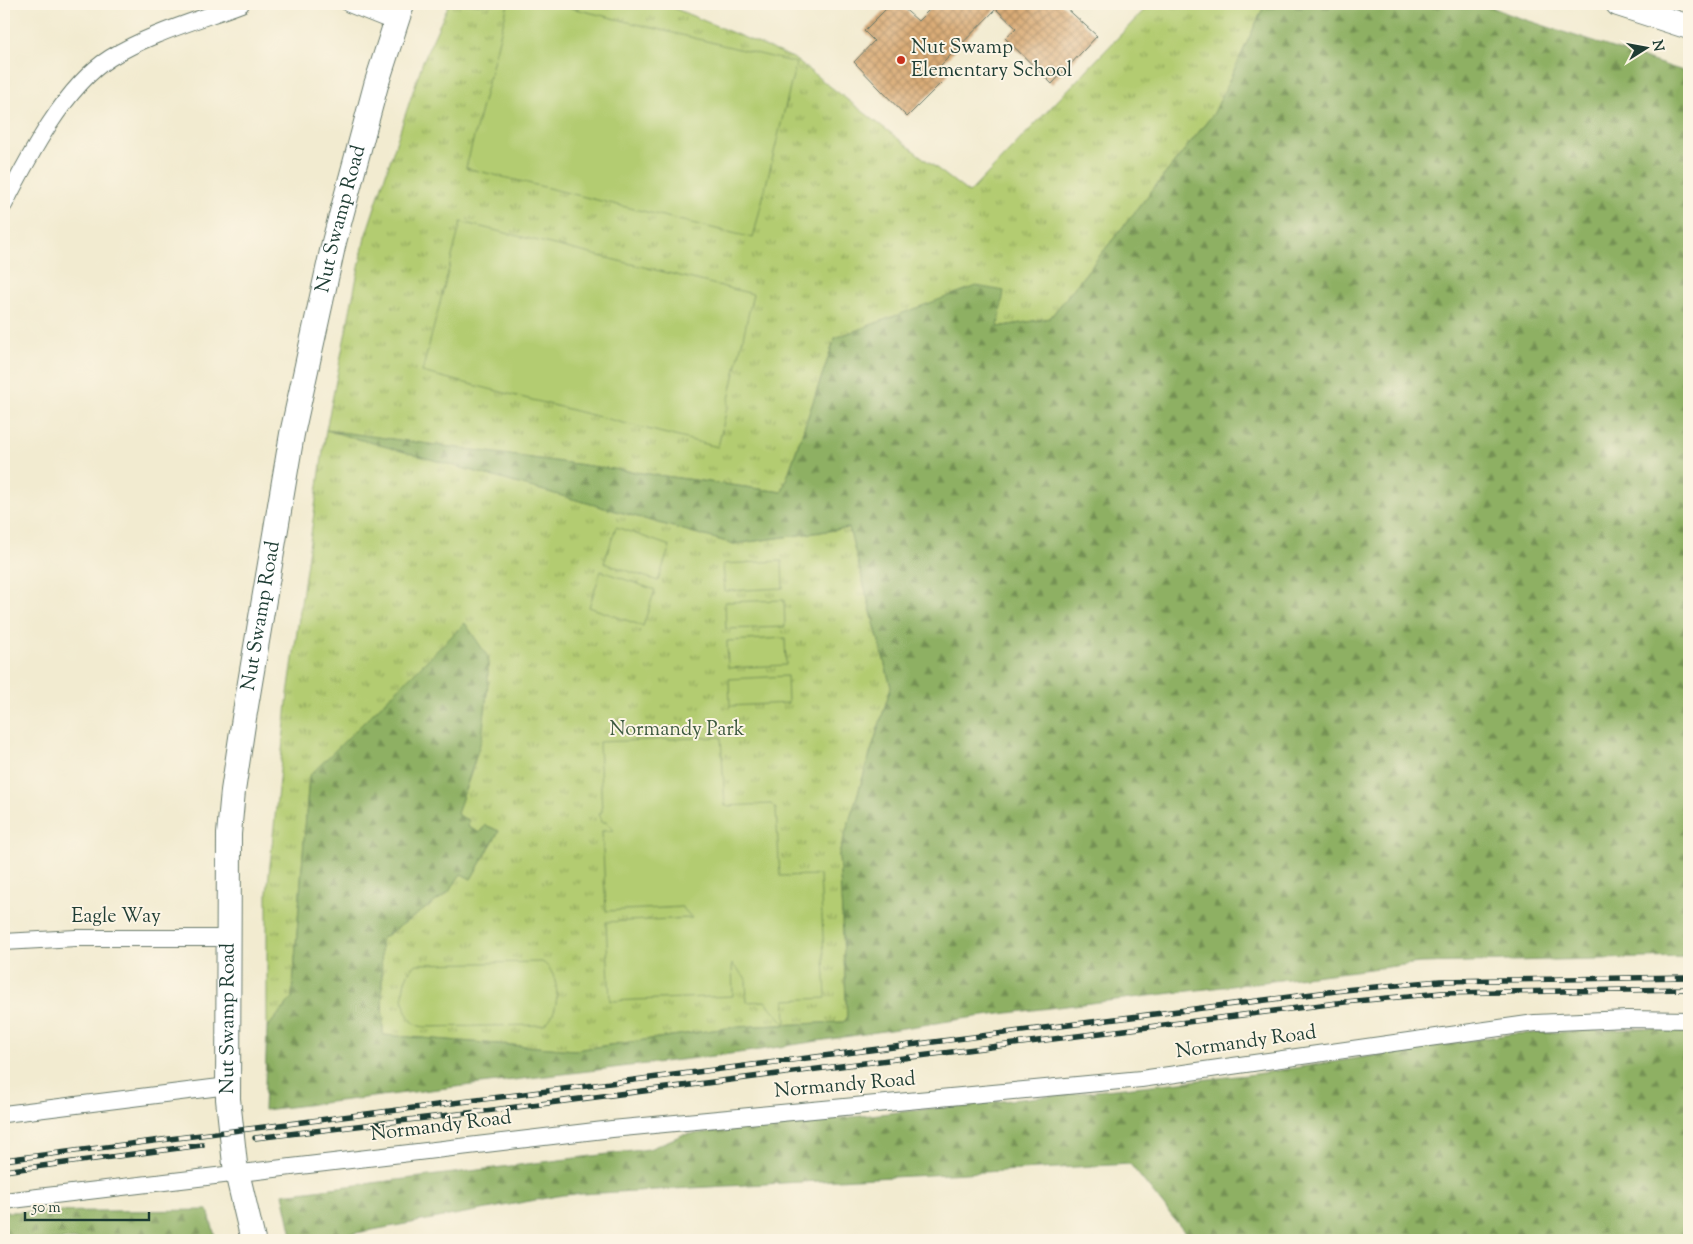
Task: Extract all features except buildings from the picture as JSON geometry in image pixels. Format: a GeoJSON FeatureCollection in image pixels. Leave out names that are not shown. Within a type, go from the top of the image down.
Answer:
{"type":"FeatureCollection","features":[{"type":"Feature","properties":{"kind":"main road"},"geometry":{"type":"LineString","coordinates":[[1618,4],[1689,27]]}},
{"type":"Feature","properties":{"kind":"main road","name":"Nut Swamp Road"},"geometry":{"type":"LineString","coordinates":[[253,1240],[236,1172],[230,1131],[228,1086],[228,938],[229,834],[233,791],[292,434],[334,242],[398,13]]}},
{"type":"Feature","properties":{"kind":"street"},"geometry":{"type":"LineString","coordinates":[[4,204],[57,113],[89,74],[111,58],[137,44],[241,4]]}},
{"type":"Feature","properties":{"kind":"street"},"geometry":{"type":"LineString","coordinates":[[349,4],[398,13]]}},
{"type":"Feature","properties":{"kind":"street","name":"Eagle Way"},"geometry":{"type":"LineString","coordinates":[[4,942],[76,938],[228,938]]}},
{"type":"Feature","properties":{"kind":"street","name":"Normandy Road"},"geometry":{"type":"LineString","coordinates":[[4,1201],[236,1172],[612,1129],[1141,1079],[1535,1023],[1627,1019],[1689,1020]]}},
{"type":"Feature","properties":{"kind":"street"},"geometry":{"type":"LineString","coordinates":[[4,1114],[228,1086]]}},
{"type":"Feature","properties":{"kind":"green space","name":"Normandy Park"},"geometry":{"type":"Polygon","coordinates":[[[449,4],[664,4],[793,58],[969,193],[1150,4],[1265,4],[1214,113],[1050,318],[998,327],[835,338],[782,492],[331,431],[734,544],[849,528],[891,687],[839,854],[847,1019],[843,1022],[734,1027],[575,1050],[383,1035],[381,939],[448,893],[461,873],[471,879],[499,831],[485,825],[480,833],[467,827],[469,821],[456,814],[471,774],[481,737],[488,679],[488,657],[309,776],[292,998],[267,1028],[267,893],[288,694],[326,430],[365,237],[423,61],[449,4]]]}},
{"type":"Feature","properties":{"kind":"green space"},"geometry":{"type":"Polygon","coordinates":[[[508,4],[555,4],[796,63],[753,238],[466,168],[508,4]]]}},
{"type":"Feature","properties":{"kind":"green space"},"geometry":{"type":"Polygon","coordinates":[[[1265,4],[1484,4],[1511,15],[1689,73],[1689,957],[1420,963],[975,1017],[746,1052],[264,1110],[267,1028],[292,998],[309,776],[465,623],[488,657],[488,684],[482,738],[457,814],[469,821],[468,827],[480,833],[485,825],[499,831],[471,879],[461,874],[448,893],[381,939],[383,1035],[575,1050],[734,1027],[843,1022],[847,1019],[839,854],[891,687],[849,528],[734,544],[326,430],[782,492],[835,338],[976,286],[1004,291],[998,327],[1050,318],[1214,113],[1265,4]]]}},
{"type":"Feature","properties":{"kind":"green space"},"geometry":{"type":"Polygon","coordinates":[[[461,222],[753,294],[718,447],[422,372],[461,222]]]}},
{"type":"Feature","properties":{"kind":"green space"},"geometry":{"type":"Polygon","coordinates":[[[616,527],[670,546],[658,581],[604,563],[616,527]]]}},
{"type":"Feature","properties":{"kind":"green space"},"geometry":{"type":"Polygon","coordinates":[[[782,561],[783,588],[725,591],[723,564],[782,561]]]}},
{"type":"Feature","properties":{"kind":"green space"},"geometry":{"type":"Polygon","coordinates":[[[601,571],[655,590],[643,626],[589,607],[601,571]]]}},
{"type":"Feature","properties":{"kind":"green space"},"geometry":{"type":"Polygon","coordinates":[[[784,600],[785,627],[726,629],[725,602],[784,600]]]}},
{"type":"Feature","properties":{"kind":"green space"},"geometry":{"type":"Polygon","coordinates":[[[785,638],[786,665],[728,668],[727,641],[785,638]]]}},
{"type":"Feature","properties":{"kind":"green space"},"geometry":{"type":"Polygon","coordinates":[[[787,676],[788,703],[730,706],[729,679],[787,676]]]}},
{"type":"Feature","properties":{"kind":"green space"},"geometry":{"type":"Polygon","coordinates":[[[721,737],[725,806],[771,804],[776,809],[780,876],[820,875],[826,998],[785,1000],[786,1025],[765,1001],[747,1002],[746,979],[732,964],[733,996],[610,1001],[606,922],[692,918],[682,907],[606,911],[602,831],[614,831],[606,822],[602,822],[599,813],[602,812],[599,742],[721,737]]]}},
{"type":"Feature","properties":{"kind":"green space"},"geometry":{"type":"Polygon","coordinates":[[[542,962],[553,975],[557,994],[554,1012],[543,1025],[424,1027],[415,1024],[405,1009],[403,999],[406,978],[410,970],[417,964],[542,962]]]}},
{"type":"Feature","properties":{"kind":"green space"},"geometry":{"type":"Polygon","coordinates":[[[1659,1028],[1689,1029],[1689,1240],[1191,1240],[1130,1164],[563,1195],[318,1240],[293,1240],[283,1194],[649,1149],[682,1135],[1256,1074],[1511,1034],[1659,1028]]]}},
{"type":"Feature","properties":{"kind":"green space"},"geometry":{"type":"Polygon","coordinates":[[[208,1210],[216,1240],[4,1240],[4,1212],[208,1210]]]}},
{"type":"Feature","properties":{"kind":"railway"},"geometry":{"type":"LineString","coordinates":[[4,1160],[1344,990],[1440,981],[1689,977]]}},
{"type":"Feature","properties":{"kind":"railway"},"geometry":{"type":"LineString","coordinates":[[255,1138],[493,1110],[1345,1002],[1441,993],[1689,989]]}},
{"type":"Feature","properties":{"kind":"railway"},"geometry":{"type":"LineString","coordinates":[[4,1171],[202,1145]]}},
{"type":"Feature","properties":{"kind":"place","name":"Nut Swamp Elementary School"},"geometry":{"type":"Point","coordinates":[901,60]}}]}
